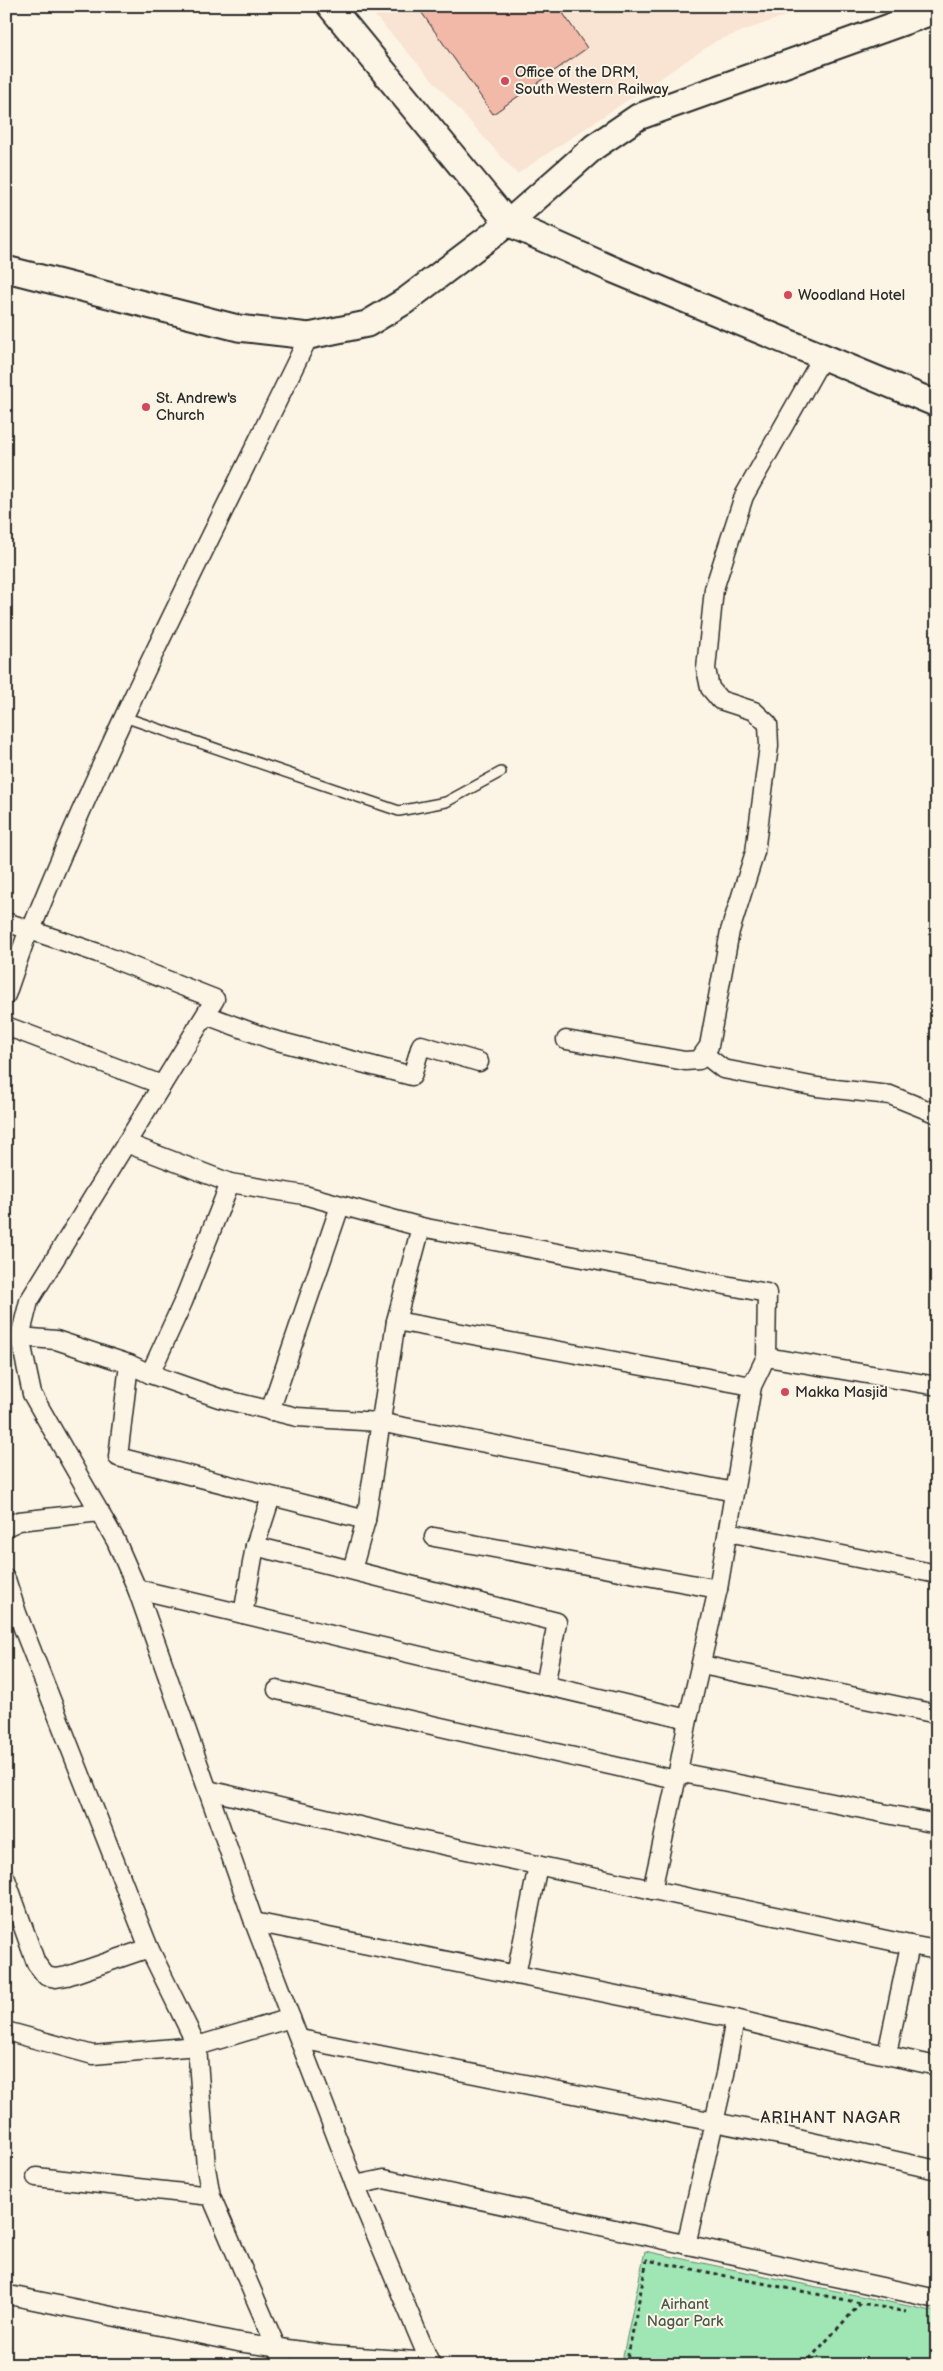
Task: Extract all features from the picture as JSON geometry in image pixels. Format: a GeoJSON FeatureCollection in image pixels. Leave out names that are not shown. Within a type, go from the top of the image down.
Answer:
{"type":"FeatureCollection","features":[{"type":"Feature","properties":{"kind":"street"},"geometry":{"type":"LineString","coordinates":[[330,6],[508,223],[822,358],[937,404]]}},
{"type":"Feature","properties":{"kind":"street"},"geometry":{"type":"LineString","coordinates":[[6,269],[238,328],[310,336],[368,324],[405,301],[508,223],[594,146],[638,117],[937,10]]}},
{"type":"Feature","properties":{"kind":"street"},"geometry":{"type":"LineString","coordinates":[[6,994],[25,940],[31,930],[64,848],[124,716],[310,336]]}},
{"type":"Feature","properties":{"kind":"street"},"geometry":{"type":"LineString","coordinates":[[566,1040],[685,1061],[699,1060],[709,1046],[730,930],[755,852],[769,746],[768,724],[754,712],[720,700],[710,688],[706,669],[714,589],[744,496],[822,358]]}},
{"type":"Feature","properties":{"kind":"street"},"geometry":{"type":"LineString","coordinates":[[6,922],[98,953],[215,1000],[29,1301],[20,1337],[32,1394],[116,1540],[137,1589],[254,1922],[355,2186],[430,2363],[330,2355],[238,2342],[14,2296]]}},
{"type":"Feature","properties":{"kind":"street"},"geometry":{"type":"LineString","coordinates":[[206,1015],[270,1039],[412,1076],[421,1045],[479,1062]]}},
{"type":"Feature","properties":{"kind":"street"},"geometry":{"type":"LineString","coordinates":[[6,1026],[162,1085]]}},
{"type":"Feature","properties":{"kind":"street"},"geometry":{"type":"LineString","coordinates":[[704,1054],[723,1069],[817,1087],[890,1094],[937,1114]]}},
{"type":"Feature","properties":{"kind":"street"},"geometry":{"type":"LineString","coordinates":[[126,1143],[230,1183],[304,1195],[421,1227],[767,1293],[766,1357],[752,1386],[718,1589],[652,1890]]}},
{"type":"Feature","properties":{"kind":"street"},"geometry":{"type":"LineString","coordinates":[[150,1374],[183,1302],[230,1183]]}},
{"type":"Feature","properties":{"kind":"street"},"geometry":{"type":"LineString","coordinates":[[270,1410],[340,1206]]}},
{"type":"Feature","properties":{"kind":"street"},"geometry":{"type":"LineString","coordinates":[[352,1570],[366,1520],[379,1422],[396,1321],[421,1227]]}},
{"type":"Feature","properties":{"kind":"street"},"geometry":{"type":"LineString","coordinates":[[396,1321],[752,1386]]}},
{"type":"Feature","properties":{"kind":"street"},"geometry":{"type":"LineString","coordinates":[[20,1337],[56,1340],[129,1364],[150,1374],[219,1398],[297,1417],[379,1422],[734,1492]]}},
{"type":"Feature","properties":{"kind":"street"},"geometry":{"type":"LineString","coordinates":[[766,1357],[937,1386]]}},
{"type":"Feature","properties":{"kind":"street"},"geometry":{"type":"LineString","coordinates":[[129,1364],[118,1457],[366,1520]]}},
{"type":"Feature","properties":{"kind":"street"},"geometry":{"type":"LineString","coordinates":[[242,1614],[255,1546],[272,1497]]}},
{"type":"Feature","properties":{"kind":"street"},"geometry":{"type":"LineString","coordinates":[[6,1527],[19,1522],[100,1512]]}},
{"type":"Feature","properties":{"kind":"street"},"geometry":{"type":"LineString","coordinates":[[728,1532],[937,1574]]}},
{"type":"Feature","properties":{"kind":"street"},"geometry":{"type":"LineString","coordinates":[[434,1537],[718,1589]]}},
{"type":"Feature","properties":{"kind":"street"},"geometry":{"type":"LineString","coordinates":[[255,1546],[557,1622],[545,1686]]}},
{"type":"Feature","properties":{"kind":"street"},"geometry":{"type":"LineString","coordinates":[[6,1579],[17,1613],[149,1948],[197,2046],[206,2168],[211,2196],[284,2365]]}},
{"type":"Feature","properties":{"kind":"street"},"geometry":{"type":"LineString","coordinates":[[137,1589],[688,1719]]}},
{"type":"Feature","properties":{"kind":"street"},"geometry":{"type":"LineString","coordinates":[[702,1665],[937,1714]]}},
{"type":"Feature","properties":{"kind":"street"},"geometry":{"type":"LineString","coordinates":[[276,1690],[677,1776],[937,1824]]}},
{"type":"Feature","properties":{"kind":"street"},"geometry":{"type":"LineString","coordinates":[[208,1790],[538,1865],[937,1950]]}},
{"type":"Feature","properties":{"kind":"street"},"geometry":{"type":"LineString","coordinates":[[516,1975],[538,1865]]}},
{"type":"Feature","properties":{"kind":"street"},"geometry":{"type":"LineString","coordinates":[[6,1879],[36,1963],[46,1976],[56,1978],[67,1976],[149,1948]]}},
{"type":"Feature","properties":{"kind":"street"},"geometry":{"type":"LineString","coordinates":[[254,1922],[344,1938],[734,2019],[937,2066]]}},
{"type":"Feature","properties":{"kind":"street"},"geometry":{"type":"LineString","coordinates":[[887,2054],[910,1945]]}},
{"type":"Feature","properties":{"kind":"street"},"geometry":{"type":"LineString","coordinates":[[6,2031],[92,2055],[197,2046],[291,2018]]}},
{"type":"Feature","properties":{"kind":"street"},"geometry":{"type":"LineString","coordinates":[[686,2245],[725,2074],[734,2019]]}},
{"type":"Feature","properties":{"kind":"street"},"geometry":{"type":"LineString","coordinates":[[300,2039],[713,2122],[937,2170]]}},
{"type":"Feature","properties":{"kind":"street"},"geometry":{"type":"LineString","coordinates":[[36,2177],[211,2196]]}},
{"type":"Feature","properties":{"kind":"street"},"geometry":{"type":"LineString","coordinates":[[355,2186],[384,2179],[937,2300]]}},
{"type":"Feature","properties":{"kind":"lane"},"geometry":{"type":"LineString","coordinates":[[124,716],[399,811],[446,802],[500,772]]}},
{"type":"Feature","properties":{"kind":"path"},"geometry":{"type":"LineString","coordinates":[[626,2365],[647,2260],[908,2313]]}},
{"type":"Feature","properties":{"kind":"path"},"geometry":{"type":"LineString","coordinates":[[804,2365],[860,2303]]}},
{"type":"Feature","properties":{"kind":"shaded area"},"geometry":{"type":"Polygon","coordinates":[[[366,6],[812,6],[716,41],[517,174],[366,6]]]}},
{"type":"Feature","properties":{"kind":"green space","name":"Airhant Nagar Park"},"geometry":{"type":"Polygon","coordinates":[[[645,2251],[937,2312],[937,2365],[621,2365],[645,2251]]]}},
{"type":"Feature","properties":{"kind":"building","name":"Office of the DRM, South Western Railway"},"geometry":{"type":"Polygon","coordinates":[[[417,6],[558,6],[587,48],[493,114],[417,6]]]}},
{"type":"Feature","properties":{"kind":"place","name":"Office of the DRM, South Western Railway"},"geometry":{"type":"Point","coordinates":[505,81]}},
{"type":"Feature","properties":{"kind":"place","name":"Woodland Hotel"},"geometry":{"type":"Point","coordinates":[788,295]}},
{"type":"Feature","properties":{"kind":"place","name":"St. Andrew's Church"},"geometry":{"type":"Point","coordinates":[146,407]}},
{"type":"Feature","properties":{"kind":"place","name":"Makka Masjid"},"geometry":{"type":"Point","coordinates":[785,1392]}},
{"type":"Feature","properties":{"kind":"district","name":"ARIHANT NAGAR"},"geometry":{"type":"Point","coordinates":[831,2117]}}]}
